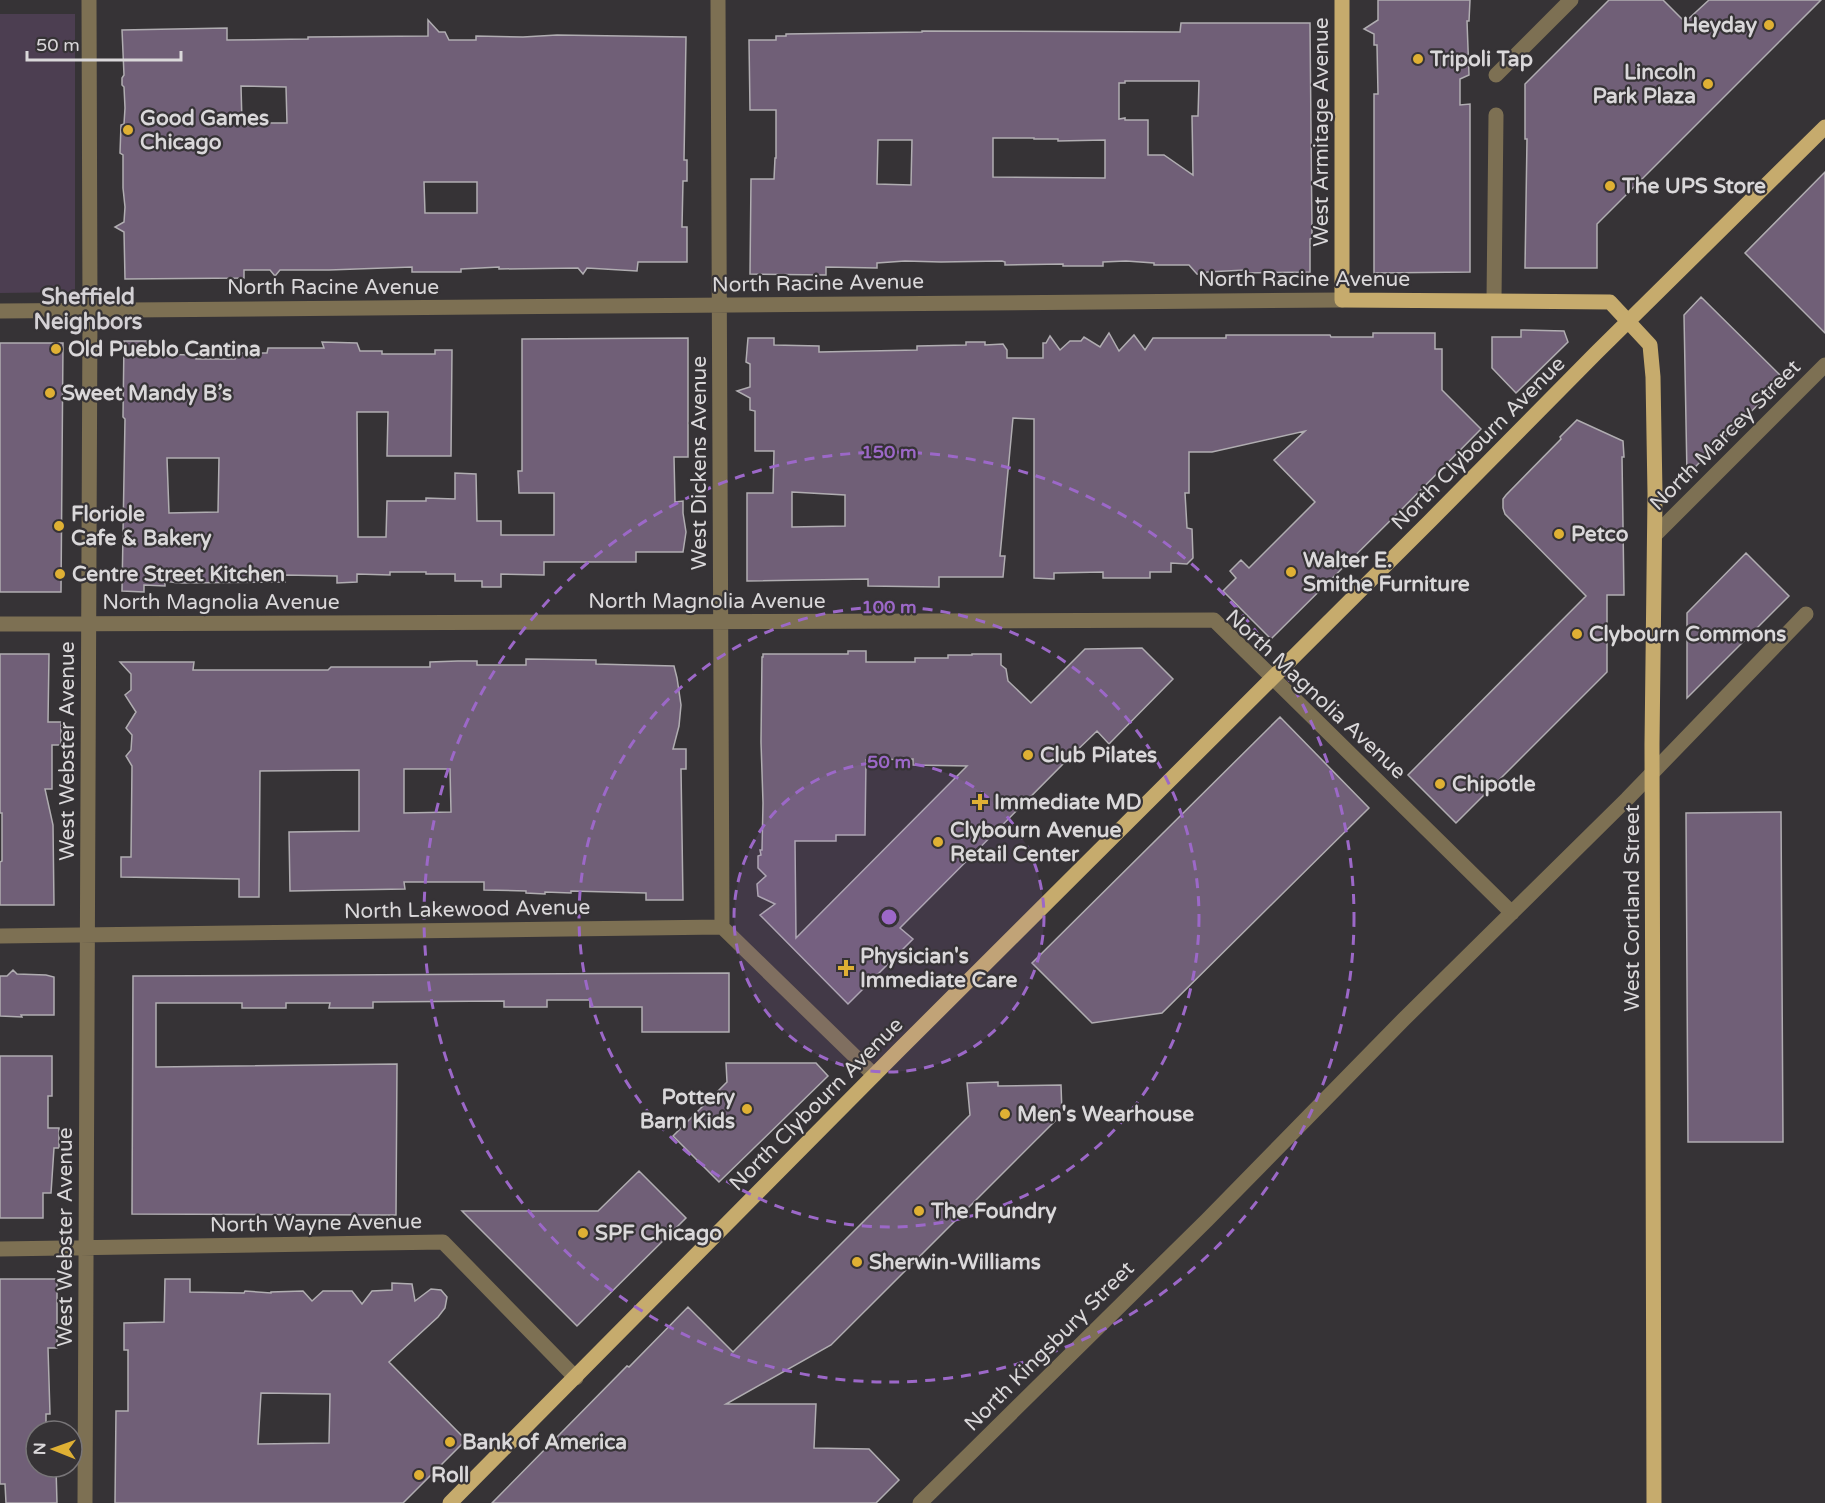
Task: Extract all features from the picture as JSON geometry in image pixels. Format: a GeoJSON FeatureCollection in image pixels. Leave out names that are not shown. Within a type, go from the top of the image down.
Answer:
{"type":"FeatureCollection","features":[{"type":"Feature","properties":{"kind":"main road","name":"West Armitage Avenue"},"geometry":{"type":"LineString","coordinates":[[1342,0],[1342,300]]}},
{"type":"Feature","properties":{"kind":"main road","name":"North Clybourn Avenue"},"geometry":{"type":"LineString","coordinates":[[450,1503],[874,1075],[1825,127]]}},
{"type":"Feature","properties":{"kind":"main road","name":"North Racine Avenue"},"geometry":{"type":"LineString","coordinates":[[1342,300],[1610,302],[1629,321]]}},
{"type":"Feature","properties":{"kind":"main road","name":"West Cortland Street"},"geometry":{"type":"LineString","coordinates":[[1629,321],[1650,345],[1653,388],[1655,535],[1654,1503]]}},
{"type":"Feature","properties":{"kind":"street","name":"West Webster Avenue"},"geometry":{"type":"LineString","coordinates":[[85,1503],[90,310],[89,0]]}},
{"type":"Feature","properties":{"kind":"street","name":"West Dickens Avenue"},"geometry":{"type":"LineString","coordinates":[[718,0],[722,927]]}},
{"type":"Feature","properties":{"kind":"street"},"geometry":{"type":"LineString","coordinates":[[1496,75],[1571,0]]}},
{"type":"Feature","properties":{"kind":"street"},"geometry":{"type":"LineString","coordinates":[[1494,300],[1496,116]]}},
{"type":"Feature","properties":{"kind":"street","name":"North Racine Avenue"},"geometry":{"type":"LineString","coordinates":[[0,311],[1342,300]]}},
{"type":"Feature","properties":{"kind":"street","name":"North Marcey Street"},"geometry":{"type":"LineString","coordinates":[[1655,535],[1825,365]]}},
{"type":"Feature","properties":{"kind":"street","name":"North Kingsbury Street"},"geometry":{"type":"LineString","coordinates":[[920,1503],[1207,1220],[1806,614]]}},
{"type":"Feature","properties":{"kind":"street","name":"North Magnolia Avenue"},"geometry":{"type":"LineString","coordinates":[[0,624],[1214,621],[1512,913]]}},
{"type":"Feature","properties":{"kind":"street"},"geometry":{"type":"LineString","coordinates":[[722,927],[874,1075]]}},
{"type":"Feature","properties":{"kind":"street","name":"North Lakewood Avenue"},"geometry":{"type":"LineString","coordinates":[[0,936],[722,927]]}},
{"type":"Feature","properties":{"kind":"street","name":"North Wayne Avenue"},"geometry":{"type":"LineString","coordinates":[[0,1249],[444,1242],[576,1378]]}},
{"type":"Feature","properties":{"kind":"shaded area"},"geometry":{"type":"Polygon","coordinates":[[[0,14],[75,14],[75,292],[0,293],[0,14]]]}},
{"type":"Feature","properties":{"kind":"building"},"geometry":{"type":"Polygon","coordinates":[[[1378,0],[1470,0],[1469,21],[1467,21],[1469,75],[1460,79],[1460,105],[1470,104],[1470,272],[1374,273],[1374,94],[1378,94],[1377,45],[1374,45],[1374,34],[1364,29],[1378,20],[1378,0]]]}},
{"type":"Feature","properties":{"kind":"building"},"geometry":{"type":"Polygon","coordinates":[[[1609,0],[1663,0],[1685,22],[1709,0],[1821,0],[1597,224],[1597,268],[1525,268],[1527,139],[1525,139],[1525,84],[1609,0]]]}},
{"type":"Feature","properties":{"kind":"building"},"geometry":{"type":"Polygon","coordinates":[[[428,20],[439,32],[445,32],[449,40],[476,40],[476,36],[686,37],[684,160],[687,160],[687,181],[683,181],[682,227],[687,227],[687,262],[638,262],[637,271],[587,268],[583,274],[578,268],[499,269],[499,267],[461,269],[461,272],[412,272],[412,267],[280,270],[275,276],[270,270],[244,270],[244,278],[125,279],[124,232],[115,227],[124,222],[125,207],[123,155],[120,153],[121,125],[124,124],[125,108],[122,85],[124,75],[122,30],[227,28],[227,40],[428,36],[428,20]],[[241,86],[242,123],[287,123],[286,87],[241,86]],[[424,182],[425,213],[477,213],[477,182],[424,182]]]}},
{"type":"Feature","properties":{"kind":"building"},"geometry":{"type":"Polygon","coordinates":[[[1181,23],[1310,23],[1312,238],[1310,239],[1310,272],[1245,273],[1245,270],[1207,272],[1204,275],[1197,274],[1189,265],[1154,265],[1154,263],[1126,261],[1103,262],[1103,266],[1063,266],[1063,264],[1005,265],[1002,261],[905,261],[877,263],[877,268],[826,267],[826,275],[750,274],[751,179],[774,179],[776,110],[750,110],[749,40],[776,40],[776,36],[786,36],[786,34],[922,31],[1180,32],[1181,23]],[[1125,81],[1125,83],[1119,83],[1119,119],[1148,120],[1148,155],[1164,155],[1193,175],[1192,116],[1198,116],[1199,81],[1125,81]],[[993,138],[993,177],[1105,178],[1105,140],[1058,141],[1058,139],[993,138]],[[878,140],[877,184],[911,185],[912,140],[878,140]]]}},
{"type":"Feature","properties":{"kind":"building"},"geometry":{"type":"Polygon","coordinates":[[[1825,172],[1825,333],[1745,253],[1825,172]]]}},
{"type":"Feature","properties":{"kind":"building"},"geometry":{"type":"Polygon","coordinates":[[[1701,297],[1784,379],[1687,475],[1684,315],[1701,297]]]}},
{"type":"Feature","properties":{"kind":"building"},"geometry":{"type":"Polygon","coordinates":[[[1521,330],[1564,331],[1568,342],[1516,393],[1492,368],[1492,337],[1521,337],[1521,330]]]}},
{"type":"Feature","properties":{"kind":"building"},"geometry":{"type":"Polygon","coordinates":[[[1109,333],[1119,351],[1134,335],[1145,350],[1153,338],[1226,338],[1226,335],[1373,337],[1373,333],[1435,333],[1435,349],[1442,349],[1442,390],[1481,429],[1271,639],[1223,591],[1236,578],[1230,571],[1241,560],[1249,568],[1315,502],[1274,460],[1305,431],[1212,452],[1189,452],[1189,493],[1185,493],[1187,528],[1192,529],[1193,558],[1187,564],[1171,563],[1171,572],[1150,572],[1150,578],[1103,578],[1103,572],[1054,573],[1054,579],[1034,578],[1034,419],[1013,418],[1000,556],[1005,556],[1003,577],[939,577],[939,587],[868,586],[868,579],[747,581],[747,493],[773,493],[774,451],[755,451],[755,411],[750,410],[750,398],[737,391],[750,387],[750,364],[746,362],[748,338],[774,338],[774,345],[819,346],[819,352],[917,350],[917,346],[966,345],[966,342],[985,342],[985,345],[1003,344],[1007,350],[1007,358],[1043,358],[1043,343],[1046,343],[1050,336],[1060,350],[1070,341],[1081,341],[1084,337],[1100,347],[1109,333]],[[792,492],[792,527],[845,526],[845,495],[792,492]]]}},
{"type":"Feature","properties":{"kind":"building"},"geometry":{"type":"Polygon","coordinates":[[[688,338],[688,457],[674,457],[675,502],[683,501],[686,532],[683,552],[636,552],[636,562],[544,562],[544,575],[501,574],[501,587],[482,587],[482,581],[455,581],[455,574],[390,572],[390,575],[357,574],[357,582],[337,583],[337,576],[285,575],[285,582],[178,583],[165,581],[165,586],[144,585],[144,592],[122,591],[124,341],[147,341],[147,354],[196,355],[196,359],[235,359],[235,353],[267,353],[268,348],[324,348],[322,342],[357,343],[360,351],[382,351],[382,354],[435,354],[435,350],[452,350],[451,456],[387,456],[388,412],[357,412],[358,537],[386,537],[387,501],[426,501],[426,498],[455,499],[455,473],[476,474],[477,521],[501,521],[501,535],[554,535],[554,493],[519,493],[518,471],[522,471],[522,339],[688,338]],[[167,458],[169,513],[218,512],[219,458],[167,458]]]}},
{"type":"Feature","properties":{"kind":"building"},"geometry":{"type":"Polygon","coordinates":[[[0,343],[63,343],[61,592],[0,592],[0,343]]]}},
{"type":"Feature","properties":{"kind":"building","name":"Clybourn Commons"},"geometry":{"type":"Polygon","coordinates":[[[1577,420],[1623,441],[1624,595],[1607,595],[1607,672],[1456,823],[1408,775],[1586,596],[1505,514],[1503,508],[1503,499],[1506,495],[1577,420]]]}},
{"type":"Feature","properties":{"kind":"building"},"geometry":{"type":"Polygon","coordinates":[[[1746,553],[1789,596],[1687,698],[1687,613],[1746,553]]]}},
{"type":"Feature","properties":{"kind":"building"},"geometry":{"type":"Polygon","coordinates":[[[1142,648],[1173,679],[1109,744],[1097,731],[1070,757],[900,928],[913,939],[848,1004],[760,915],[775,904],[758,896],[757,884],[766,876],[758,868],[758,856],[761,855],[760,850],[762,850],[763,654],[848,654],[848,651],[866,651],[866,662],[915,662],[915,658],[1001,654],[1001,665],[1006,669],[1008,681],[1031,703],[1085,649],[1142,648]],[[913,759],[866,760],[865,835],[836,835],[836,841],[795,841],[796,938],[967,766],[913,765],[913,759]]]}},
{"type":"Feature","properties":{"kind":"building"},"geometry":{"type":"Polygon","coordinates":[[[0,654],[49,654],[48,722],[61,722],[61,745],[52,745],[52,789],[45,789],[53,825],[54,905],[0,905],[2,813],[0,813],[0,654]]]}},
{"type":"Feature","properties":{"kind":"building"},"geometry":{"type":"Polygon","coordinates":[[[526,659],[596,660],[596,664],[674,666],[681,705],[673,749],[686,749],[686,769],[681,769],[683,900],[646,900],[646,893],[571,891],[571,893],[545,892],[545,894],[484,890],[484,882],[404,882],[405,889],[290,891],[289,832],[359,831],[359,770],[260,771],[259,897],[239,897],[239,879],[121,877],[121,857],[131,857],[132,766],[126,756],[131,750],[132,735],[126,728],[136,712],[125,695],[131,690],[131,674],[120,662],[194,662],[193,670],[430,667],[430,662],[458,661],[477,661],[477,665],[526,665],[526,659]],[[404,769],[404,813],[451,812],[450,769],[404,769]]]}},
{"type":"Feature","properties":{"kind":"building"},"geometry":{"type":"Polygon","coordinates":[[[1280,717],[1369,808],[1162,1013],[1092,1023],[1032,963],[1280,717]]]}},
{"type":"Feature","properties":{"kind":"building"},"geometry":{"type":"Polygon","coordinates":[[[1781,812],[1783,1142],[1688,1142],[1686,813],[1781,812]]]}},
{"type":"Feature","properties":{"kind":"building"},"geometry":{"type":"Polygon","coordinates":[[[13,970],[17,974],[54,977],[54,1015],[0,1016],[0,976],[7,976],[13,970]]]}},
{"type":"Feature","properties":{"kind":"building"},"geometry":{"type":"Polygon","coordinates":[[[729,973],[729,1032],[642,1032],[642,1007],[590,1007],[590,1000],[547,1000],[547,1007],[504,1007],[504,1001],[373,1002],[373,1008],[329,1008],[330,1003],[286,1003],[286,1008],[242,1008],[242,1003],[156,1003],[156,1067],[397,1064],[396,1215],[132,1214],[133,976],[729,973]]]}},
{"type":"Feature","properties":{"kind":"building"},"geometry":{"type":"Polygon","coordinates":[[[0,1056],[52,1056],[52,1096],[48,1096],[48,1128],[59,1128],[59,1148],[54,1148],[51,1193],[43,1193],[43,1218],[0,1218],[0,1056]]]}},
{"type":"Feature","properties":{"kind":"building","name":"Pottery Barn Kids"},"geometry":{"type":"Polygon","coordinates":[[[726,1063],[816,1063],[828,1076],[719,1182],[673,1136],[727,1082],[726,1063]]]}},
{"type":"Feature","properties":{"kind":"building"},"geometry":{"type":"Polygon","coordinates":[[[998,1082],[998,1086],[1061,1085],[1062,1114],[831,1345],[726,1404],[816,1404],[814,1448],[869,1449],[899,1480],[876,1503],[492,1503],[688,1307],[733,1352],[970,1115],[967,1083],[998,1082]]]}},
{"type":"Feature","properties":{"kind":"building"},"geometry":{"type":"Polygon","coordinates":[[[639,1171],[686,1218],[577,1326],[462,1211],[598,1211],[639,1171]]]}},
{"type":"Feature","properties":{"kind":"building"},"geometry":{"type":"Polygon","coordinates":[[[0,1279],[57,1279],[57,1348],[48,1348],[50,1414],[46,1414],[46,1419],[24,1419],[24,1479],[56,1479],[57,1503],[6,1503],[5,1484],[0,1484],[0,1279]]]}},
{"type":"Feature","properties":{"kind":"building"},"geometry":{"type":"Polygon","coordinates":[[[165,1279],[190,1279],[190,1292],[303,1291],[312,1301],[323,1291],[352,1291],[362,1304],[372,1291],[392,1290],[392,1283],[412,1284],[415,1301],[431,1289],[441,1290],[447,1297],[445,1308],[389,1362],[466,1440],[403,1503],[115,1503],[116,1411],[128,1411],[128,1350],[124,1350],[124,1323],[164,1322],[165,1279]],[[261,1393],[258,1444],[329,1443],[330,1394],[261,1393]]]}},
{"type":"Feature","properties":{"kind":"place","name":"Heyday"},"geometry":{"type":"Point","coordinates":[1769,25]}},
{"type":"Feature","properties":{"kind":"place","name":"Tripoli Tap"},"geometry":{"type":"Point","coordinates":[1418,59]}},
{"type":"Feature","properties":{"kind":"place","name":"Lincoln Park Plaza"},"geometry":{"type":"Point","coordinates":[1708,84]}},
{"type":"Feature","properties":{"kind":"place","name":"Good Games Chicago"},"geometry":{"type":"Point","coordinates":[128,130]}},
{"type":"Feature","properties":{"kind":"place","name":"The UPS Store"},"geometry":{"type":"Point","coordinates":[1610,186]}},
{"type":"Feature","properties":{"kind":"place","name":"Old Pueblo Cantina"},"geometry":{"type":"Point","coordinates":[56,349]}},
{"type":"Feature","properties":{"kind":"place","name":"Sweet Mandy B’s"},"geometry":{"type":"Point","coordinates":[50,393]}},
{"type":"Feature","properties":{"kind":"place","name":"Floriole Cafe & Bakery"},"geometry":{"type":"Point","coordinates":[59,526]}},
{"type":"Feature","properties":{"kind":"place","name":"Petco"},"geometry":{"type":"Point","coordinates":[1559,534]}},
{"type":"Feature","properties":{"kind":"place","name":"Walter E. Smithe Furniture"},"geometry":{"type":"Point","coordinates":[1291,572]}},
{"type":"Feature","properties":{"kind":"place","name":"Centre Street Kitchen"},"geometry":{"type":"Point","coordinates":[60,574]}},
{"type":"Feature","properties":{"kind":"place","name":"Clybourn Commons"},"geometry":{"type":"Point","coordinates":[1577,634]}},
{"type":"Feature","properties":{"kind":"place","name":"Club Pilates"},"geometry":{"type":"Point","coordinates":[1028,755]}},
{"type":"Feature","properties":{"kind":"place","name":"Chipotle"},"geometry":{"type":"Point","coordinates":[1440,784]}},
{"type":"Feature","properties":{"kind":"place","name":"Immediate MD"},"geometry":{"type":"Point","coordinates":[980,802]}},
{"type":"Feature","properties":{"kind":"place","name":"Clybourn Avenue Retail Center"},"geometry":{"type":"Point","coordinates":[938,842]}},
{"type":"Feature","properties":{"kind":"place","name":"Physician's Immediate Care"},"geometry":{"type":"Point","coordinates":[846,968]}},
{"type":"Feature","properties":{"kind":"place","name":"Pottery Barn Kids"},"geometry":{"type":"Point","coordinates":[747,1109]}},
{"type":"Feature","properties":{"kind":"place","name":"Men's Wearhouse"},"geometry":{"type":"Point","coordinates":[1005,1114]}},
{"type":"Feature","properties":{"kind":"place","name":"The Foundry"},"geometry":{"type":"Point","coordinates":[919,1211]}},
{"type":"Feature","properties":{"kind":"place","name":"SPF Chicago"},"geometry":{"type":"Point","coordinates":[583,1233]}},
{"type":"Feature","properties":{"kind":"place","name":"Sherwin-Williams"},"geometry":{"type":"Point","coordinates":[857,1262]}},
{"type":"Feature","properties":{"kind":"place","name":"Bank of America"},"geometry":{"type":"Point","coordinates":[450,1442]}},
{"type":"Feature","properties":{"kind":"place","name":"Roll"},"geometry":{"type":"Point","coordinates":[419,1475]}},
{"type":"Feature","properties":{"kind":"district","name":"Sheffield Neighbors"},"geometry":{"type":"Point","coordinates":[88,308]}}]}
